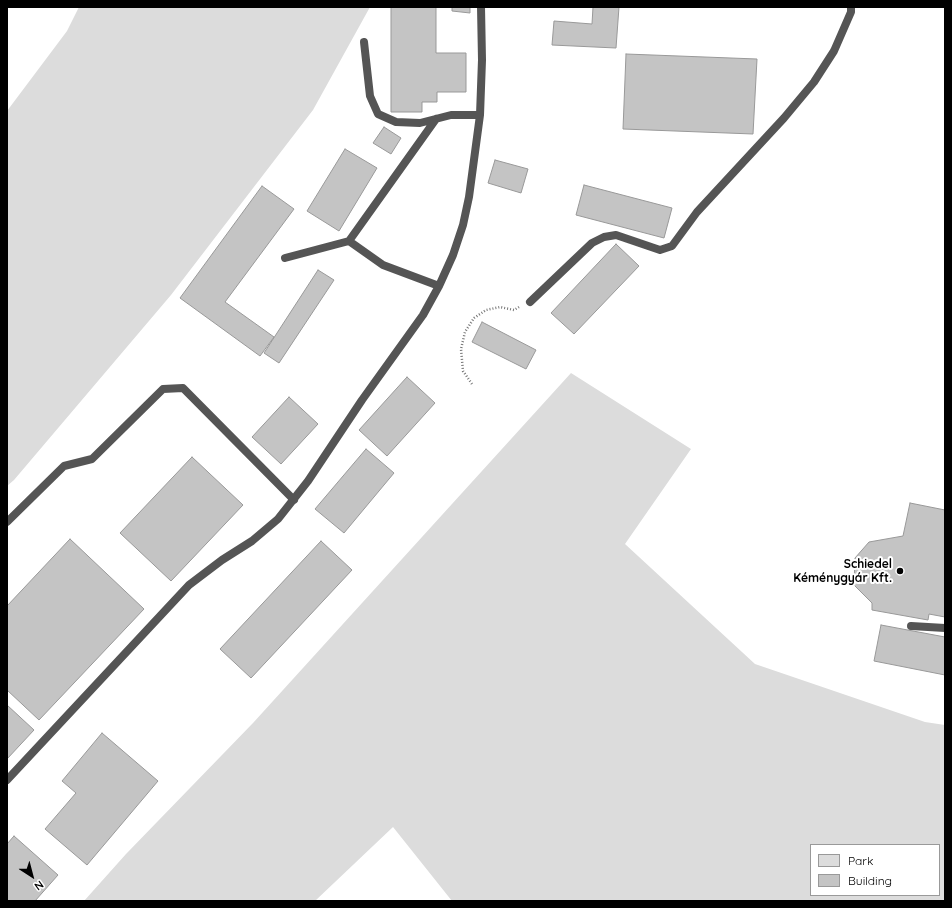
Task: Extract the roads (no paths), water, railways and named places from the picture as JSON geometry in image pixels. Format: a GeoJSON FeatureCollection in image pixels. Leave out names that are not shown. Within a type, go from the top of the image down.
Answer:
{"type":"FeatureCollection","features":[{"type":"Feature","properties":{"kind":"lane"},"geometry":{"type":"LineString","coordinates":[[7,780],[189,585],[222,560],[252,541],[278,519],[308,481],[362,400],[423,315],[439,286],[452,255],[463,225],[469,197],[480,115],[482,60],[481,7]]}},
{"type":"Feature","properties":{"kind":"lane"},"geometry":{"type":"LineString","coordinates":[[530,302],[592,243],[604,237],[616,235],[660,250],[672,246],[697,212],[784,118],[814,82],[834,51],[851,7]]}},
{"type":"Feature","properties":{"kind":"lane"},"geometry":{"type":"LineString","coordinates":[[364,42],[370,96],[378,114],[396,122],[420,123],[451,115],[480,115]]}},
{"type":"Feature","properties":{"kind":"lane"},"geometry":{"type":"LineString","coordinates":[[285,258],[350,240],[436,119]]}},
{"type":"Feature","properties":{"kind":"lane"},"geometry":{"type":"LineString","coordinates":[[350,240],[383,264],[439,286]]}},
{"type":"Feature","properties":{"kind":"lane"},"geometry":{"type":"LineString","coordinates":[[7,522],[64,466],[92,459],[163,389],[183,388],[294,500]]}},
{"type":"Feature","properties":{"kind":"lane"},"geometry":{"type":"LineString","coordinates":[[911,626],[945,628]]}},
{"type":"Feature","properties":{"kind":"place","name":"Schiedel Kéménygyár Kft."},"geometry":{"type":"Point","coordinates":[900,571]}}]}
